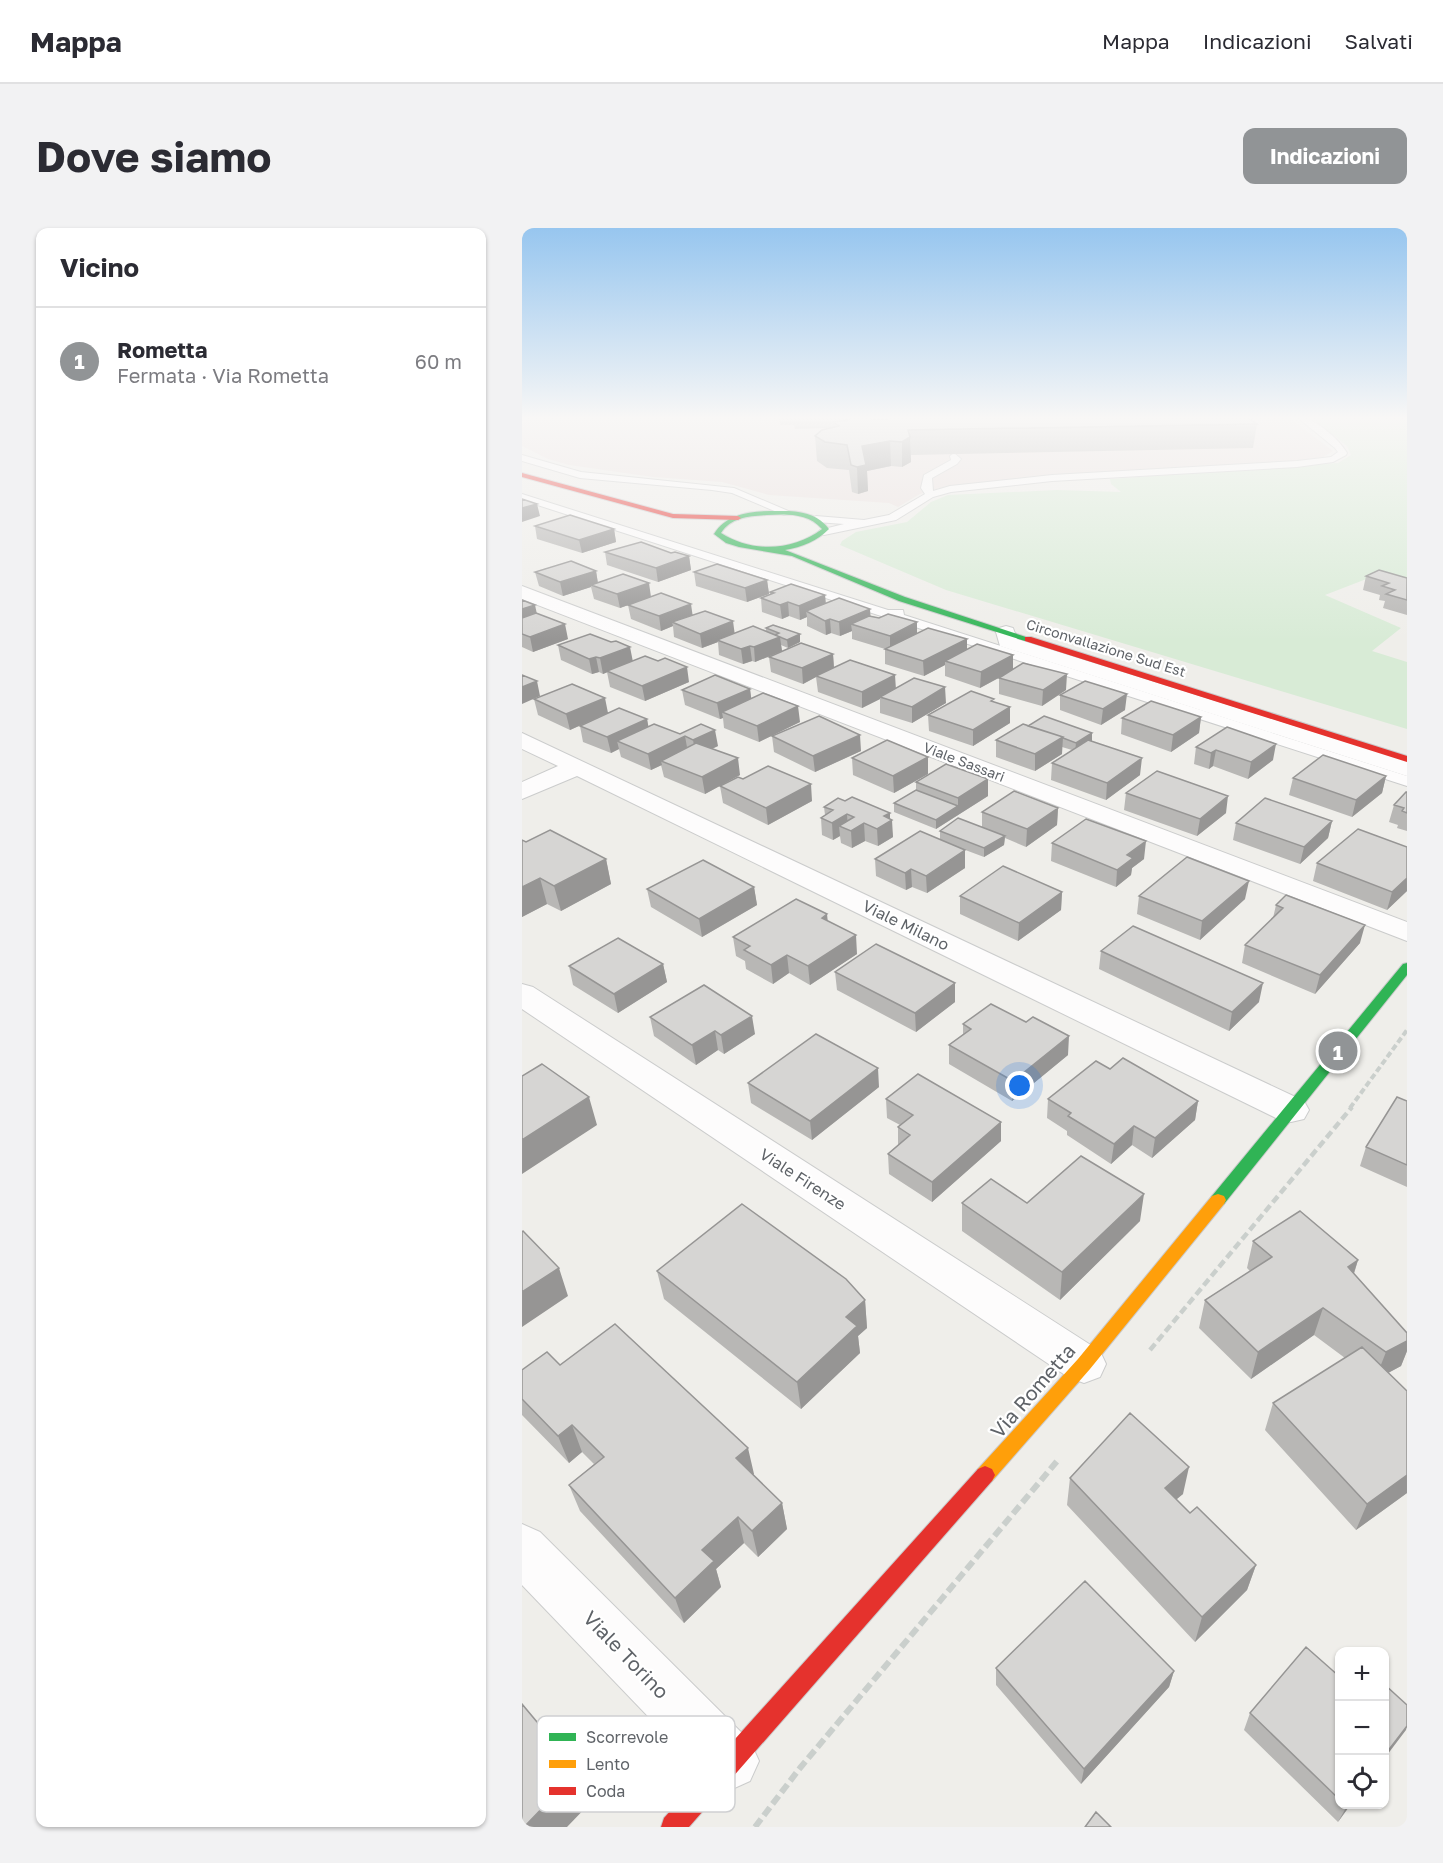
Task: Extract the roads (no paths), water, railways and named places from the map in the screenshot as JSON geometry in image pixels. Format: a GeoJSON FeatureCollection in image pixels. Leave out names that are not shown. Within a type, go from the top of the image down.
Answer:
{"type":"FeatureCollection","features":[{"type":"Feature","properties":{"kind":"main road","name":"Circonvallazione Sud Est"},"geometry":{"type":"LineString","coordinates":[[545,492],[652,522],[717,530],[719,537],[730,543],[794,554],[902,599],[1007,637],[1407,759]]}},
{"type":"Feature","properties":{"kind":"main road"},"geometry":{"type":"LineString","coordinates":[[583,492],[673,516],[743,517],[788,513],[816,519],[825,525],[824,532]]}},
{"type":"Feature","properties":{"kind":"main road"},"geometry":{"type":"LineString","coordinates":[[717,530],[724,524],[743,517]]}},
{"type":"Feature","properties":{"kind":"main road","name":"Circonvallazione Sud Est"},"geometry":{"type":"LineString","coordinates":[[769,548],[811,540],[824,532]]}},
{"type":"Feature","properties":{"kind":"main road"},"geometry":{"type":"LineString","coordinates":[[811,540],[825,551]]}},
{"type":"Feature","properties":{"kind":"main road","name":"Circonvallazione Sud Est"},"geometry":{"type":"LineString","coordinates":[[846,560],[925,593],[1048,631]]}},
{"type":"Feature","properties":{"kind":"main road","name":"Via Rometta"},"geometry":{"type":"LineString","coordinates":[[735,1755],[1084,1364],[1407,968]]}},
{"type":"Feature","properties":{"kind":"main road","name":"Via Rometta"},"geometry":{"type":"LineString","coordinates":[[673,1827],[686,1812]]}},
{"type":"Feature","properties":{"kind":"street","name":"Viale Sassari"},"geometry":{"type":"LineString","coordinates":[[522,592],[1407,932]]}},
{"type":"Feature","properties":{"kind":"street","name":"Circonvallazione Sud Est"},"geometry":{"type":"LineString","coordinates":[[1007,637],[1407,769]]}},
{"type":"Feature","properties":{"kind":"street","name":"Viale Milano"},"geometry":{"type":"LineString","coordinates":[[522,740],[1291,1110]]}},
{"type":"Feature","properties":{"kind":"street"},"geometry":{"type":"LineString","coordinates":[[522,791],[578,767]]}},
{"type":"Feature","properties":{"kind":"street","name":"Viale Firenze"},"geometry":{"type":"LineString","coordinates":[[522,994],[1084,1364]]}},
{"type":"Feature","properties":{"kind":"street","name":"Viale Torino"},"geometry":{"type":"LineString","coordinates":[[522,1549],[686,1716]]}},
{"type":"Feature","properties":{"kind":"lane"},"geometry":{"type":"LineString","coordinates":[[735,492],[788,513]]}},
{"type":"Feature","properties":{"kind":"lane"},"geometry":{"type":"LineString","coordinates":[[824,532],[892,518],[930,495],[941,492]]}},
{"type":"Feature","properties":{"kind":"lane"},"geometry":{"type":"LineString","coordinates":[[522,497],[1407,782]]}},
{"type":"Feature","properties":{"kind":"lane"},"geometry":{"type":"LineString","coordinates":[[743,517],[752,510],[748,498]]}},
{"type":"Feature","properties":{"kind":"lane"},"geometry":{"type":"LineString","coordinates":[[816,519],[864,523]]}},
{"type":"Feature","properties":{"kind":"lane"},"geometry":{"type":"LineString","coordinates":[[886,614],[910,611],[1007,637]]}},
{"type":"Feature","properties":{"kind":"place","name":"Rometta"},"geometry":{"type":"Point","coordinates":[1338,1051]}}]}
